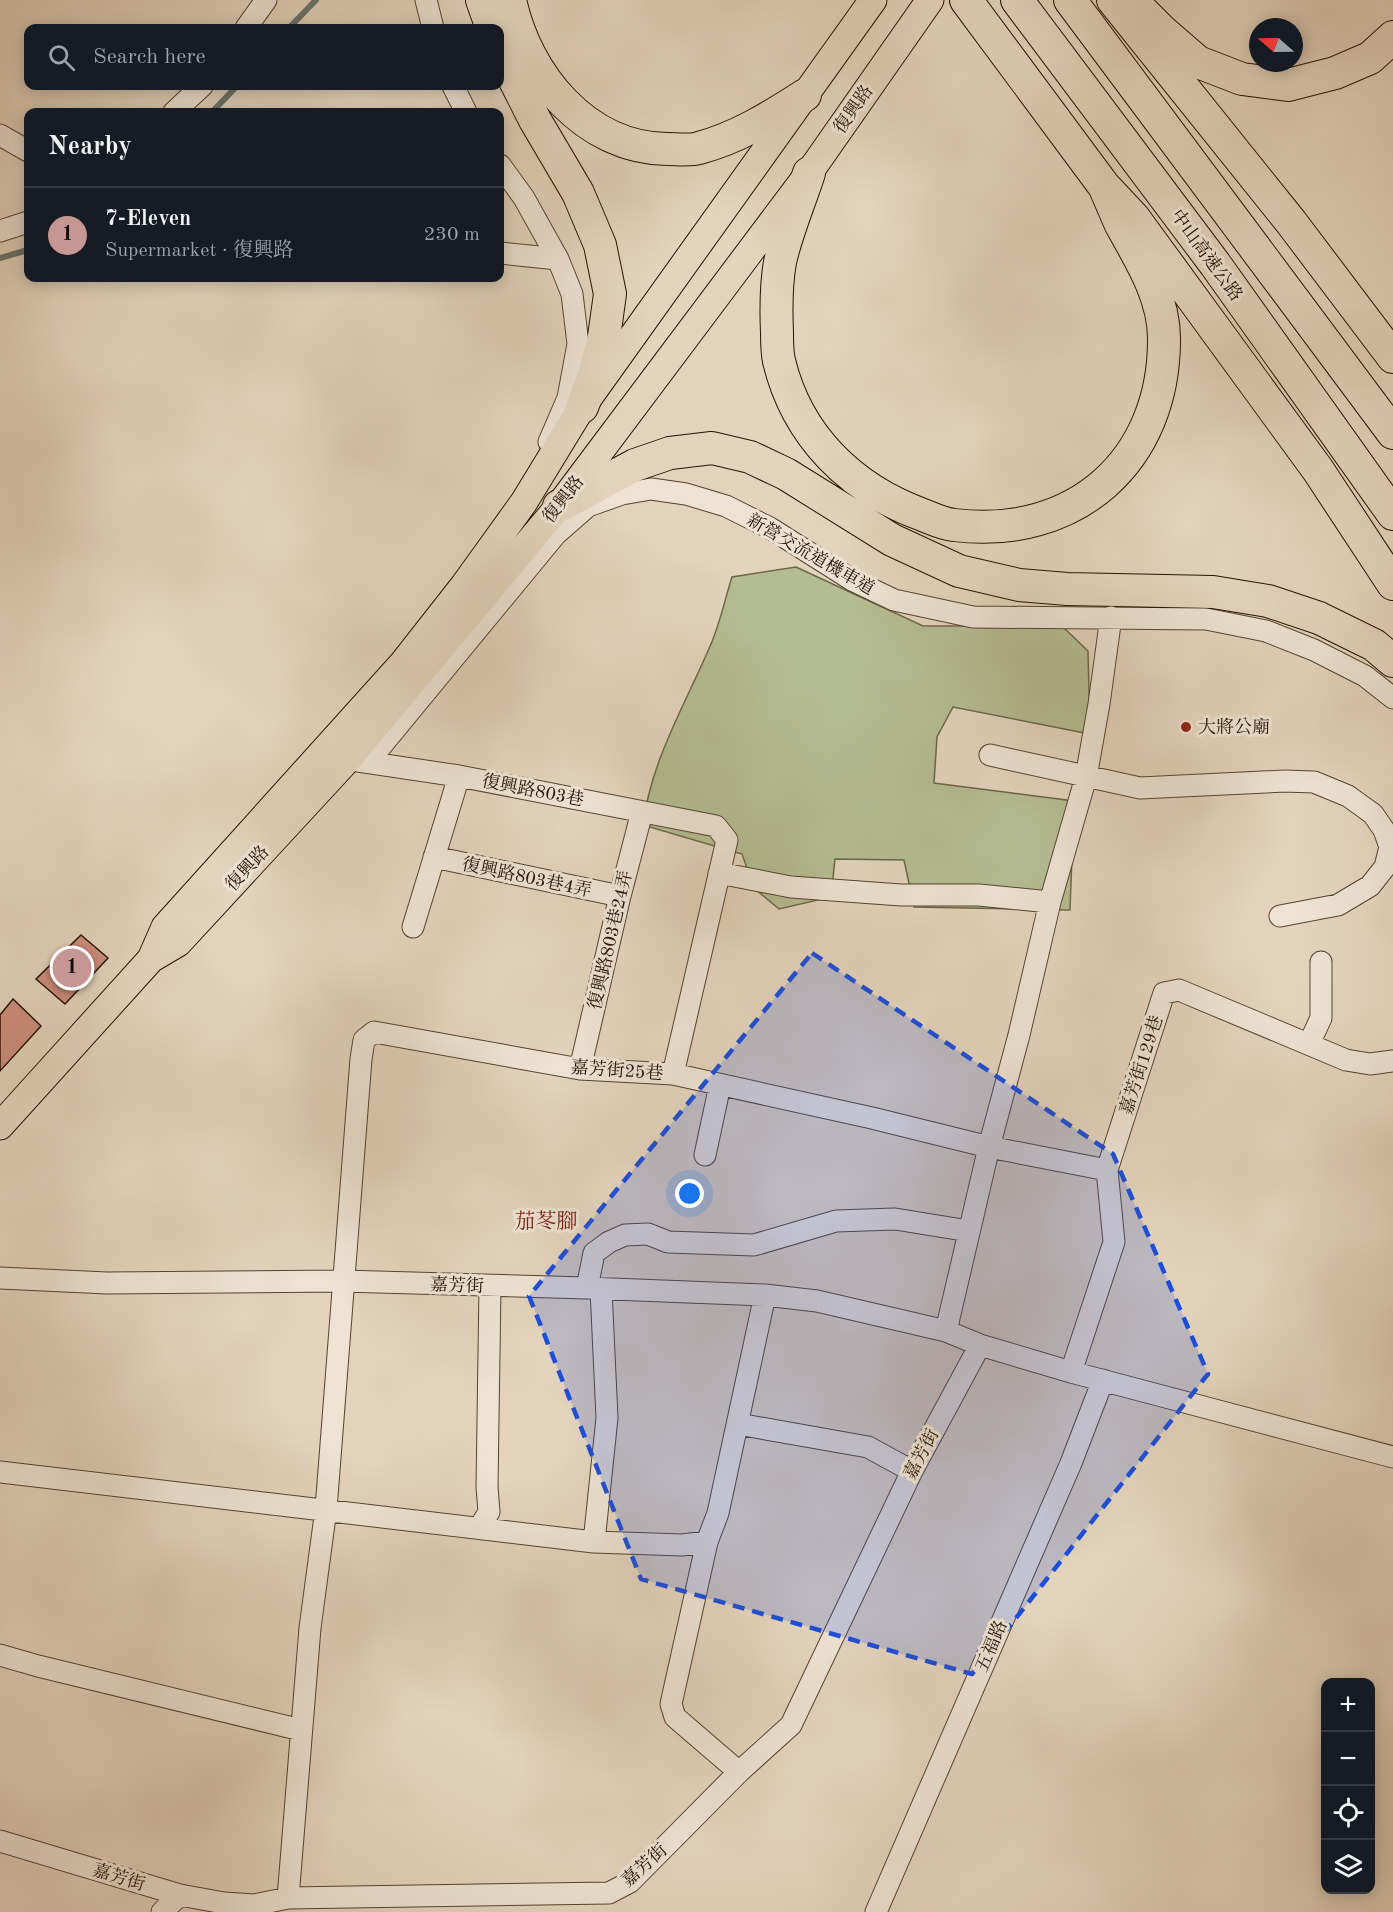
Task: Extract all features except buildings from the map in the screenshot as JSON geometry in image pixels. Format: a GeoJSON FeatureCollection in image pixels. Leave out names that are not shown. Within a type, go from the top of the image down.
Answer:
{"type":"FeatureCollection","features":[{"type":"Feature","properties":{"kind":"highway"},"geometry":{"type":"LineString","coordinates":[[482,0],[491,24]]}},
{"type":"Feature","properties":{"kind":"highway"},"geometry":{"type":"LineString","coordinates":[[510,0],[513,15],[530,57],[558,97],[594,129],[646,148],[697,149],[760,124],[805,95]]}},
{"type":"Feature","properties":{"kind":"highway","name":"中山高速公路"},"geometry":{"type":"LineString","coordinates":[[1017,0],[1215,264],[1393,514]]}},
{"type":"Feature","properties":{"kind":"highway"},"geometry":{"type":"LineString","coordinates":[[1070,0],[1393,434]]}},
{"type":"Feature","properties":{"kind":"highway"},"geometry":{"type":"LineString","coordinates":[[1113,0],[1291,222],[1393,357]]}},
{"type":"Feature","properties":{"kind":"highway"},"geometry":{"type":"LineString","coordinates":[[1132,0],[1161,30],[1198,62],[1242,79],[1288,85],[1335,73],[1370,58],[1393,37]]}},
{"type":"Feature","properties":{"kind":"highway"},"geometry":{"type":"LineString","coordinates":[[970,5],[1104,186],[1134,218],[1312,461],[1393,584]]}},
{"type":"Feature","properties":{"kind":"highway"},"geometry":{"type":"LineString","coordinates":[[504,59],[535,120],[578,193],[600,245],[610,294],[604,337],[594,376],[582,407]]}},
{"type":"Feature","properties":{"kind":"highway"},"geometry":{"type":"LineString","coordinates":[[809,173],[780,262],[776,311],[778,359],[792,402],[816,442],[842,469],[870,490],[905,509],[951,525],[987,528],[1027,523],[1063,510],[1103,486],[1131,455],[1149,423],[1161,380],[1164,336],[1157,301],[1139,254],[1121,224],[1104,186]]}},
{"type":"Feature","properties":{"kind":"highway"},"geometry":{"type":"LineString","coordinates":[[559,506],[635,465],[670,453],[712,448],[750,457],[786,474],[892,540],[959,571],[1019,585],[1067,589],[1213,592],[1268,601],[1319,618],[1374,645],[1393,661]]}},
{"type":"Feature","properties":{"kind":"main road","name":"復興路"},"geometry":{"type":"LineString","coordinates":[[151,959],[165,927],[403,663],[465,584],[524,502],[582,407],[873,0]]}},
{"type":"Feature","properties":{"kind":"main road","name":"復興路"},"geometry":{"type":"LineString","coordinates":[[0,1126],[151,959],[178,943],[358,761],[559,506],[809,173],[930,0]]}},
{"type":"Feature","properties":{"kind":"street"},"geometry":{"type":"LineString","coordinates":[[249,24],[266,0]]}},
{"type":"Feature","properties":{"kind":"street"},"geometry":{"type":"LineString","coordinates":[[426,0],[432,24]]}},
{"type":"Feature","properties":{"kind":"street"},"geometry":{"type":"LineString","coordinates":[[178,108],[198,90]]}},
{"type":"Feature","properties":{"kind":"street"},"geometry":{"type":"LineString","coordinates":[[455,90],[464,108]]}},
{"type":"Feature","properties":{"kind":"street"},"geometry":{"type":"LineString","coordinates":[[0,135],[24,149]]}},
{"type":"Feature","properties":{"kind":"street"},"geometry":{"type":"LineString","coordinates":[[504,170],[524,198],[558,259],[572,294],[578,344],[568,398],[524,502]]}},
{"type":"Feature","properties":{"kind":"street"},"geometry":{"type":"LineString","coordinates":[[0,231],[24,223]]}},
{"type":"Feature","properties":{"kind":"street"},"geometry":{"type":"LineString","coordinates":[[504,254],[558,259]]}},
{"type":"Feature","properties":{"kind":"street","name":"新營交流道機車道"},"geometry":{"type":"LineString","coordinates":[[358,761],[556,534],[588,506],[622,494],[651,489],[686,494],[726,506],[770,528],[852,580],[894,600],[972,617],[1206,619],[1266,630],[1314,650],[1355,671],[1393,698]]}},
{"type":"Feature","properties":{"kind":"street"},"geometry":{"type":"LineString","coordinates":[[946,1331],[1050,902],[1086,777],[1111,617]]}},
{"type":"Feature","properties":{"kind":"street"},"geometry":{"type":"LineString","coordinates":[[990,756],[1140,789],[1285,781],[1314,782],[1348,796],[1373,814],[1384,830],[1390,847],[1385,867],[1370,886],[1338,904],[1280,916]]}},
{"type":"Feature","properties":{"kind":"street","name":"復興路803巷"},"geometry":{"type":"LineString","coordinates":[[358,761],[459,776],[716,826],[727,840],[719,873]]}},
{"type":"Feature","properties":{"kind":"street"},"geometry":{"type":"LineString","coordinates":[[413,927],[459,776]]}},
{"type":"Feature","properties":{"kind":"street","name":"復興路803巷24弄"},"geometry":{"type":"LineString","coordinates":[[580,1069],[642,812]]}},
{"type":"Feature","properties":{"kind":"street","name":"復興路803巷4弄"},"geometry":{"type":"LineString","coordinates":[[434,857],[620,896]]}},
{"type":"Feature","properties":{"kind":"street"},"geometry":{"type":"LineString","coordinates":[[673,1074],[719,873],[791,886],[901,895],[979,895],[1050,902]]}},
{"type":"Feature","properties":{"kind":"street"},"geometry":{"type":"LineString","coordinates":[[1309,1044],[1321,1018],[1321,962]]}},
{"type":"Feature","properties":{"kind":"street","name":"嘉芳街129巷"},"geometry":{"type":"LineString","coordinates":[[1071,1372],[1114,1242],[1107,1170],[1164,993],[1179,990],[1346,1060],[1370,1064],[1393,1061]]}},
{"type":"Feature","properties":{"kind":"street","name":"嘉芳街25巷"},"geometry":{"type":"LineString","coordinates":[[288,1898],[310,1628],[326,1509],[364,1040],[374,1032],[580,1069],[673,1074],[872,1118],[989,1147],[1107,1170]]}},
{"type":"Feature","properties":{"kind":"street"},"geometry":{"type":"LineString","coordinates":[[705,1155],[720,1085]]}},
{"type":"Feature","properties":{"kind":"street"},"geometry":{"type":"LineString","coordinates":[[594,1542],[607,1418],[594,1288],[594,1253],[609,1242],[625,1235],[648,1234],[669,1242],[754,1245],[836,1221],[895,1219],[969,1231]]}},
{"type":"Feature","properties":{"kind":"street","name":"嘉芳街"},"geometry":{"type":"LineString","coordinates":[[0,1278],[107,1283],[343,1281],[765,1294],[817,1301],[946,1331],[980,1345],[1071,1372],[1393,1457]]}},
{"type":"Feature","properties":{"kind":"street"},"geometry":{"type":"LineString","coordinates":[[479,1528],[489,1512],[487,1487],[490,1286]]}},
{"type":"Feature","properties":{"kind":"street"},"geometry":{"type":"LineString","coordinates":[[739,1772],[675,1717],[671,1704],[707,1542],[718,1513],[765,1294]]}},
{"type":"Feature","properties":{"kind":"street","name":"嘉芳街"},"geometry":{"type":"LineString","coordinates":[[0,1841],[180,1895],[224,1903],[254,1905],[288,1898],[609,1893],[630,1882],[739,1772],[791,1725],[912,1471],[980,1345]]}},
{"type":"Feature","properties":{"kind":"street","name":"五福路"},"geometry":{"type":"LineString","coordinates":[[876,1912],[1071,1463],[1103,1380]]}},
{"type":"Feature","properties":{"kind":"street"},"geometry":{"type":"LineString","coordinates":[[738,1424],[868,1447],[912,1471]]}},
{"type":"Feature","properties":{"kind":"street"},"geometry":{"type":"LineString","coordinates":[[0,1472],[594,1542],[682,1545],[707,1542]]}},
{"type":"Feature","properties":{"kind":"street"},"geometry":{"type":"LineString","coordinates":[[0,1655],[301,1730]]}},
{"type":"Feature","properties":{"kind":"street"},"geometry":{"type":"LineString","coordinates":[[162,1912],[180,1895]]}},
{"type":"Feature","properties":{"kind":"highlighted area"},"geometry":{"type":"Polygon","coordinates":[[[812,953],[1113,1154],[1208,1374],[972,1674],[641,1579],[529,1296],[812,953]]]}},
{"type":"Feature","properties":{"kind":"green space"},"geometry":{"type":"Polygon","coordinates":[[[796,567],[923,626],[1062,626],[1088,651],[1090,734],[953,707],[937,737],[934,783],[1074,801],[1070,910],[914,907],[904,860],[835,859],[831,897],[779,909],[754,888],[742,854],[643,825],[647,801],[661,755],[714,636],[732,577],[796,567]]]}},
{"type":"Feature","properties":{"kind":"waterway"},"geometry":{"type":"LineString","coordinates":[[293,24],[316,0]]}},
{"type":"Feature","properties":{"kind":"waterway"},"geometry":{"type":"LineString","coordinates":[[216,108],[233,90]]}},
{"type":"Feature","properties":{"kind":"waterway"},"geometry":{"type":"LineString","coordinates":[[0,258],[24,251]]}},
{"type":"Feature","properties":{"kind":"place","name":"大將公廟"},"geometry":{"type":"Point","coordinates":[1186,727]}},
{"type":"Feature","properties":{"kind":"place","name":"7-Eleven"},"geometry":{"type":"Point","coordinates":[72,968]}},
{"type":"Feature","properties":{"kind":"district","name":"茄苳腳"},"geometry":{"type":"Point","coordinates":[546,1221]}}]}
